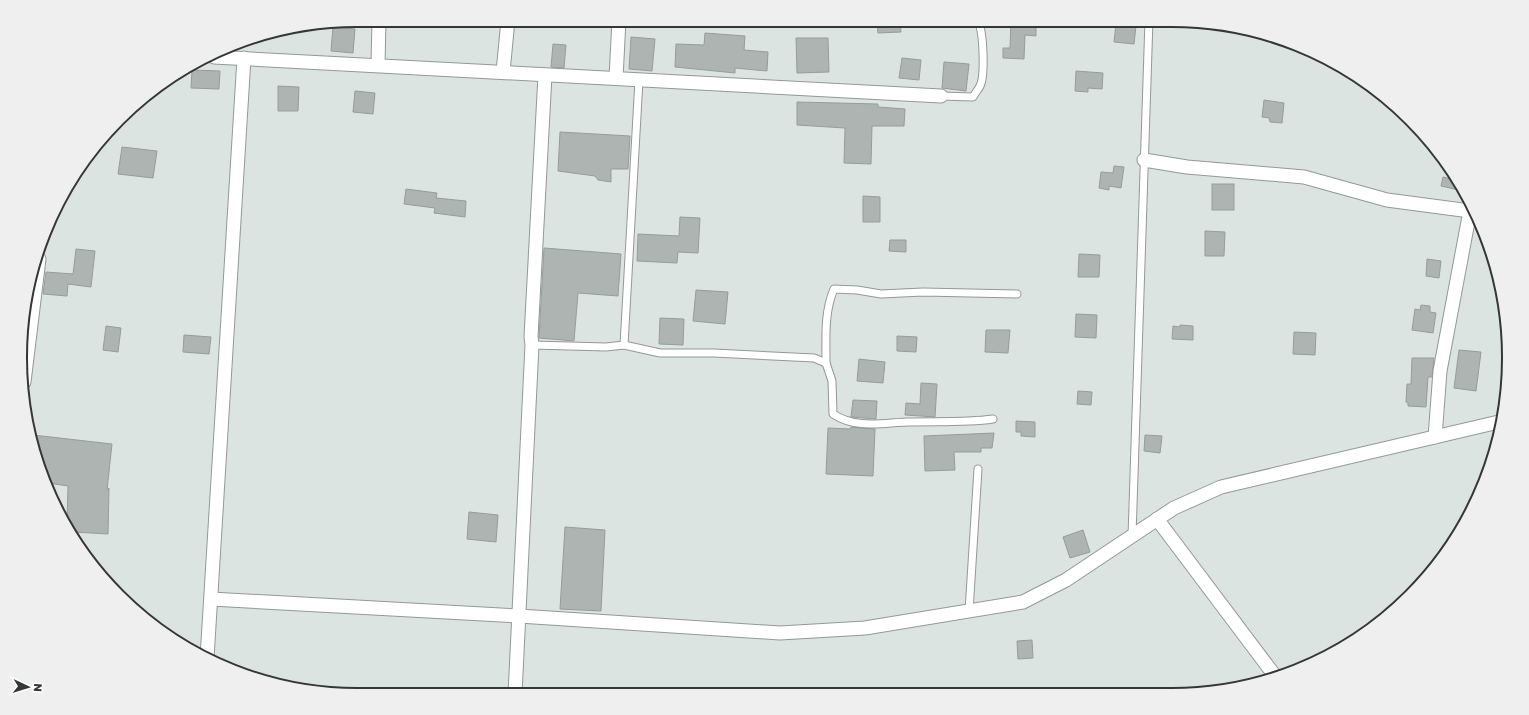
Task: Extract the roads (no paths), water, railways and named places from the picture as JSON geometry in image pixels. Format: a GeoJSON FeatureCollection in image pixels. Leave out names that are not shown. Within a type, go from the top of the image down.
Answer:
{"type":"FeatureCollection","features":[{"type":"Feature","properties":{"kind":"street"},"geometry":{"type":"LineString","coordinates":[[378,65],[380,27]]}},
{"type":"Feature","properties":{"kind":"street"},"geometry":{"type":"LineString","coordinates":[[503,72],[507,27]]}},
{"type":"Feature","properties":{"kind":"street"},"geometry":{"type":"LineString","coordinates":[[616,78],[619,27]]}},
{"type":"Feature","properties":{"kind":"street"},"geometry":{"type":"LineString","coordinates":[[221,56],[941,96]]}},
{"type":"Feature","properties":{"kind":"street"},"geometry":{"type":"LineString","coordinates":[[207,652],[244,58]]}},
{"type":"Feature","properties":{"kind":"street"},"geometry":{"type":"LineString","coordinates":[[515,688],[532,345],[531,337],[545,75]]}},
{"type":"Feature","properties":{"kind":"street"},"geometry":{"type":"LineString","coordinates":[[1144,160],[1187,167],[1304,177],[1388,200],[1468,211]]}},
{"type":"Feature","properties":{"kind":"street"},"geometry":{"type":"LineString","coordinates":[[1435,437],[1440,371],[1469,214]]}},
{"type":"Feature","properties":{"kind":"street"},"geometry":{"type":"LineString","coordinates":[[27,357],[37,278]]}},
{"type":"Feature","properties":{"kind":"street"},"geometry":{"type":"LineString","coordinates":[[211,599],[519,616],[780,633],[865,628],[1023,602],[1066,580],[1174,508],[1221,487],[1496,423]]}},
{"type":"Feature","properties":{"kind":"street"},"geometry":{"type":"LineString","coordinates":[[1157,519],[1272,672]]}},
{"type":"Feature","properties":{"kind":"lane"},"geometry":{"type":"LineString","coordinates":[[941,96],[973,97],[981,85],[982,41],[980,27]]}},
{"type":"Feature","properties":{"kind":"lane"},"geometry":{"type":"LineString","coordinates":[[1132,536],[1149,27]]}},
{"type":"Feature","properties":{"kind":"lane"},"geometry":{"type":"LineString","coordinates":[[624,346],[639,80]]}},
{"type":"Feature","properties":{"kind":"lane"},"geometry":{"type":"LineString","coordinates":[[993,419],[967,423],[907,422],[871,425],[842,420],[833,414],[832,381],[826,363],[828,302],[834,289],[857,290],[881,294],[923,292],[1017,294]]}},
{"type":"Feature","properties":{"kind":"lane"},"geometry":{"type":"LineString","coordinates":[[532,345],[624,346],[660,353],[714,353],[814,358],[826,363]]}},
{"type":"Feature","properties":{"kind":"lane"},"geometry":{"type":"LineString","coordinates":[[970,611],[978,469]]}}]}
